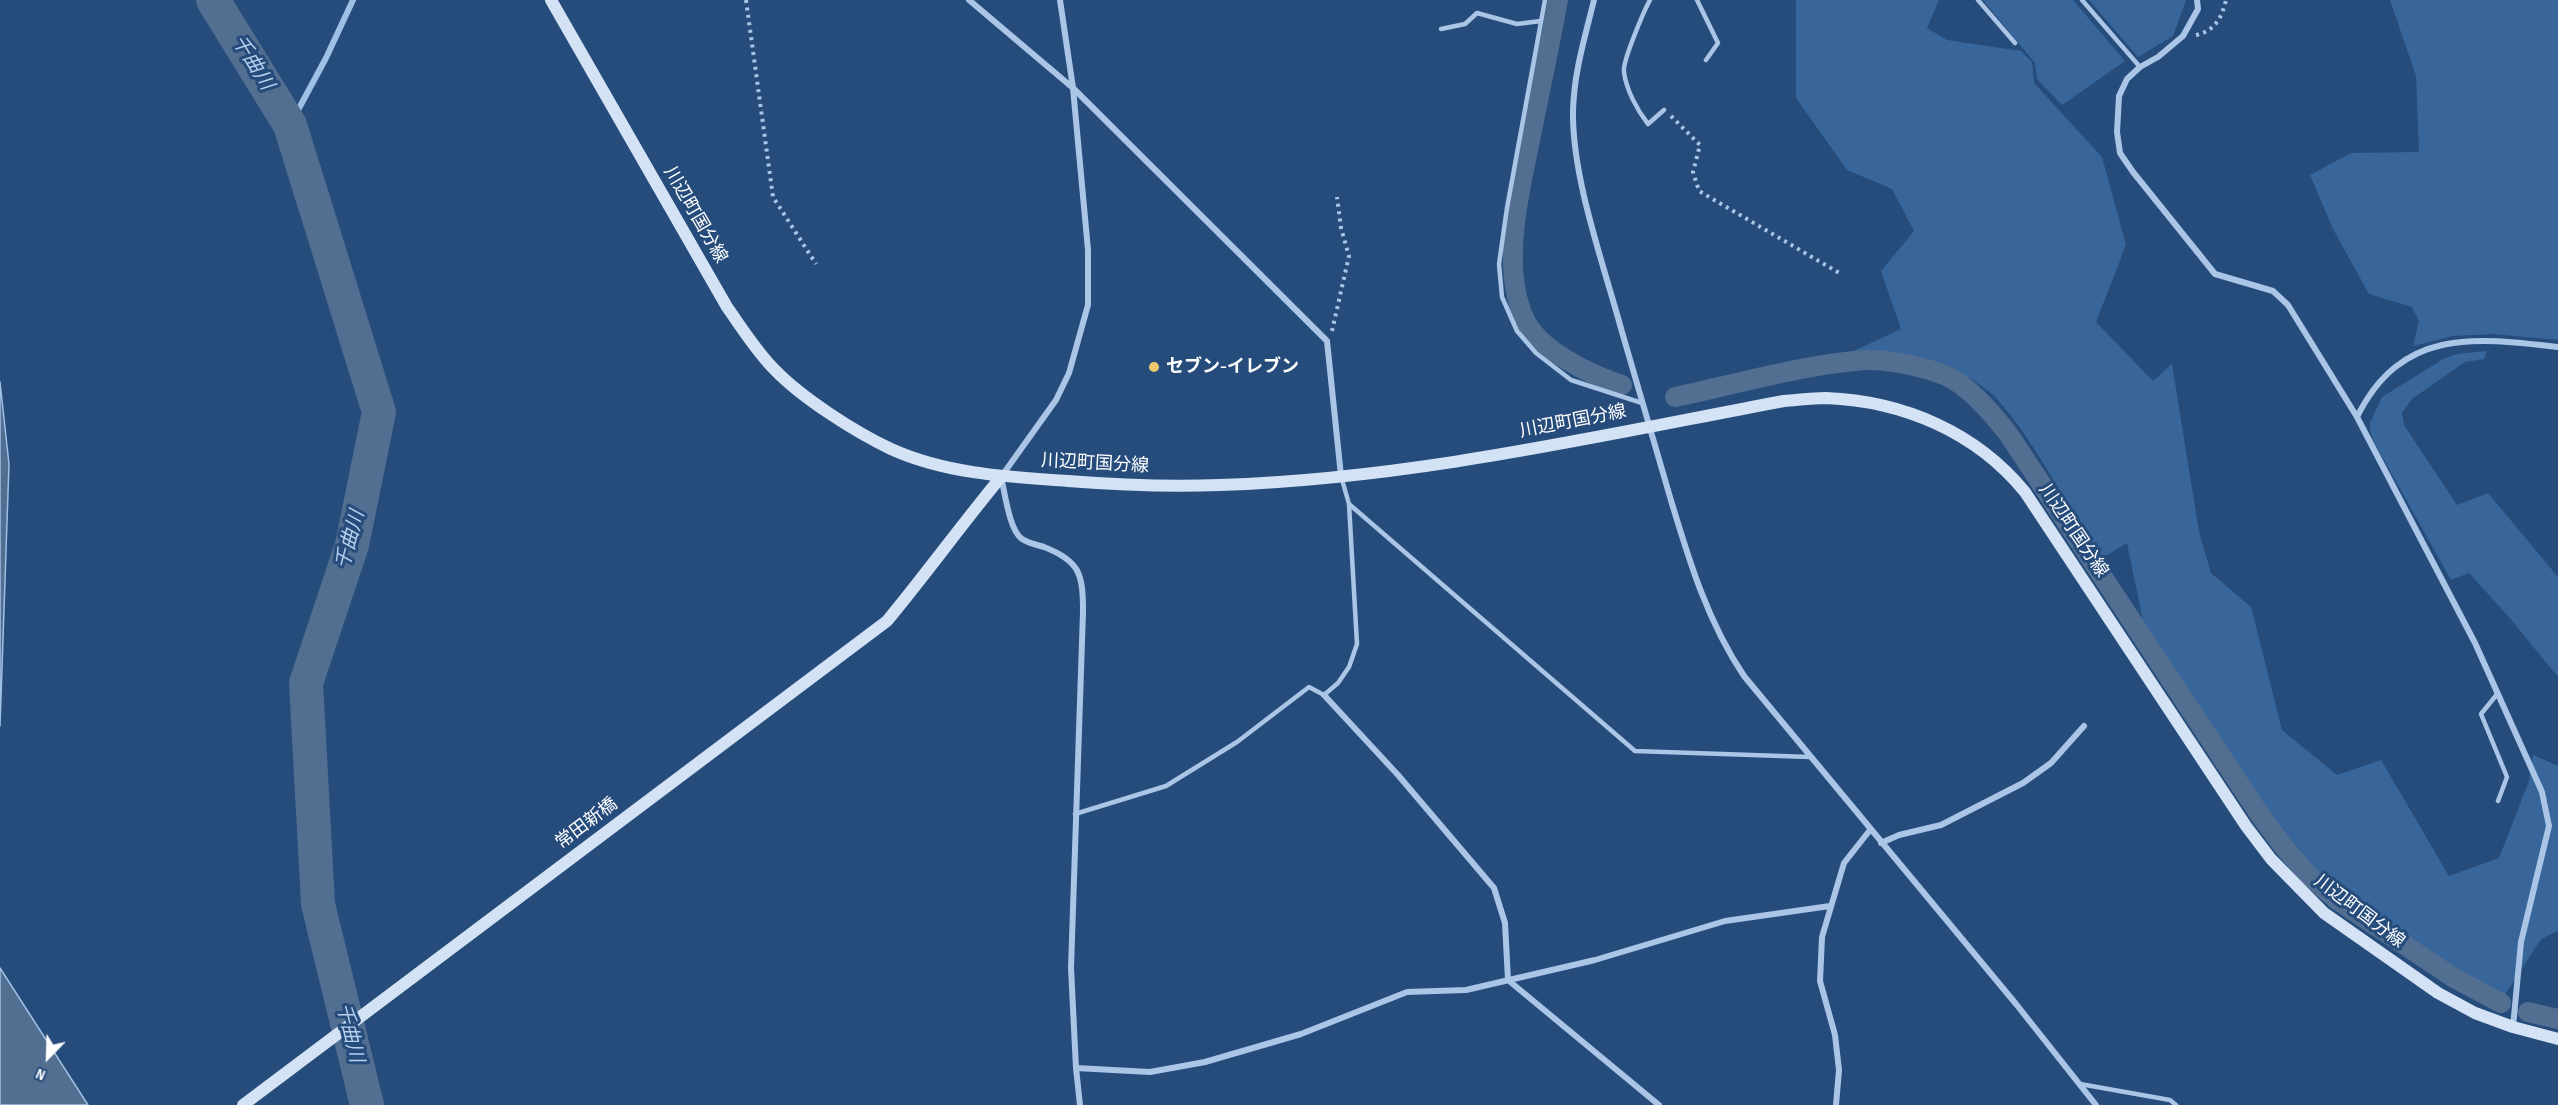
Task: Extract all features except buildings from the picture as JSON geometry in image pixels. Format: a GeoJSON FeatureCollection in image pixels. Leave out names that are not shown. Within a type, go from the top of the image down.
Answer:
{"type":"FeatureCollection","features":[{"type":"Feature","properties":{"kind":"street","name":"川辺町国分線"},"geometry":{"type":"LineString","coordinates":[[551,0],[727,307],[756,348],[776,371],[831,412],[893,450],[930,462],[1001,477],[1126,485],[1221,485],[1341,476],[1488,456],[1784,401],[1826,398],[1906,411],[1935,421],[1982,450],[2013,477],[2025,492],[2246,826],[2296,886],[2324,913],[2438,993],[2475,1012],[2513,1027],[2558,1039]]}},
{"type":"Feature","properties":{"kind":"street"},"geometry":{"type":"LineString","coordinates":[[969,0],[1073,88],[1327,341],[1341,476]]}},
{"type":"Feature","properties":{"kind":"street"},"geometry":{"type":"LineString","coordinates":[[1060,0],[1073,88],[1088,250],[1088,305],[1070,373],[1056,400],[1001,477],[1014,528],[1021,538],[1064,555],[1076,569],[1082,582],[1083,612],[1071,968],[1080,1105]]}},
{"type":"Feature","properties":{"kind":"street"},"geometry":{"type":"LineString","coordinates":[[1594,0],[1576,70],[1573,112],[1577,153],[1590,218],[1689,561],[1724,647],[1744,676],[2016,1004],[2096,1105]]}},
{"type":"Feature","properties":{"kind":"street"},"geometry":{"type":"LineString","coordinates":[[2197,0],[2198,9],[2183,36],[2127,79],[2119,96],[2117,132],[2120,153],[2215,274],[2272,291],[2288,305],[2357,417],[2475,643],[2498,693],[2542,792],[2549,826],[2521,942],[2513,1027]]}},
{"type":"Feature","properties":{"kind":"street"},"geometry":{"type":"LineString","coordinates":[[2357,417],[2368,394],[2396,368],[2423,349],[2452,342],[2495,340],[2558,347]]}},
{"type":"Feature","properties":{"kind":"street","name":"常田新橋"},"geometry":{"type":"LineString","coordinates":[[243,1105],[887,621],[940,558],[960,526],[1001,477]]}},
{"type":"Feature","properties":{"kind":"street"},"geometry":{"type":"LineString","coordinates":[[1324,695],[1398,775],[1494,888],[1505,922],[1508,980],[1659,1105]]}},
{"type":"Feature","properties":{"kind":"street"},"geometry":{"type":"LineString","coordinates":[[1881,843],[1899,835],[1941,825],[2023,783],[2051,763],[2084,726]]}},
{"type":"Feature","properties":{"kind":"street"},"geometry":{"type":"LineString","coordinates":[[1836,1105],[1839,1070],[1835,1035],[1820,981],[1822,937],[1844,863],[1870,830]]}},
{"type":"Feature","properties":{"kind":"street"},"geometry":{"type":"LineString","coordinates":[[1076,1068],[1150,1072],[1205,1062],[1301,1034],[1407,992],[1466,990],[1595,960],[1725,921],[1830,906]]}},
{"type":"Feature","properties":{"kind":"lane"},"geometry":{"type":"LineString","coordinates":[[1545,0],[1500,252],[1502,297],[1517,331],[1536,353],[1571,380],[1642,403]]}},
{"type":"Feature","properties":{"kind":"lane"},"geometry":{"type":"LineString","coordinates":[[1650,0],[1643,13],[1623,70],[1639,112],[1648,124],[1664,110]]}},
{"type":"Feature","properties":{"kind":"lane"},"geometry":{"type":"LineString","coordinates":[[1696,0],[1718,43],[1706,60]]}},
{"type":"Feature","properties":{"kind":"lane"},"geometry":{"type":"LineString","coordinates":[[1978,0],[2015,43]]}},
{"type":"Feature","properties":{"kind":"lane"},"geometry":{"type":"LineString","coordinates":[[2082,0],[2140,67]]}},
{"type":"Feature","properties":{"kind":"lane"},"geometry":{"type":"LineString","coordinates":[[1441,29],[1465,24],[1477,13],[1517,24],[1541,21]]}},
{"type":"Feature","properties":{"kind":"lane"},"geometry":{"type":"LineString","coordinates":[[1075,814],[1166,786],[1237,742],[1309,687],[1324,695],[1338,683],[1349,668],[1357,644],[1349,504],[1341,476]]}},
{"type":"Feature","properties":{"kind":"lane"},"geometry":{"type":"LineString","coordinates":[[1349,504],[1635,751],[1810,757]]}},
{"type":"Feature","properties":{"kind":"lane"},"geometry":{"type":"LineString","coordinates":[[2498,693],[2481,714],[2507,777],[2498,801]]}},
{"type":"Feature","properties":{"kind":"lane"},"geometry":{"type":"LineString","coordinates":[[2080,1084],[2170,1100],[2176,1105]]}},
{"type":"Feature","properties":{"kind":"path"},"geometry":{"type":"LineString","coordinates":[[746,0],[773,197],[816,264]]}},
{"type":"Feature","properties":{"kind":"path"},"geometry":{"type":"LineString","coordinates":[[2183,36],[2208,32],[2223,15],[2226,0]]}},
{"type":"Feature","properties":{"kind":"path"},"geometry":{"type":"LineString","coordinates":[[1664,110],[1700,145],[1693,172],[1699,191],[1841,274]]}},
{"type":"Feature","properties":{"kind":"path"},"geometry":{"type":"LineString","coordinates":[[1328,350],[1349,256],[1341,228],[1337,197]]}},
{"type":"Feature","properties":{"kind":"shaded area"},"geometry":{"type":"Polygon","coordinates":[[[1796,0],[1939,0],[1927,28],[1947,40],[2021,51],[2032,62],[2034,83],[2102,157],[2126,245],[2096,322],[2153,381],[2172,364],[2199,532],[2211,573],[2251,607],[2282,730],[2337,775],[2381,760],[2449,876],[2499,858],[2529,781],[2533,755],[2558,766],[2558,931],[2541,939],[2504,996],[2477,986],[2455,973],[2338,897],[2311,873],[2286,844],[2260,811],[2145,631],[2127,543],[2099,560],[2039,456],[1996,398],[1972,380],[1933,362],[1914,358],[1841,357],[1901,329],[1881,271],[1914,231],[1892,189],[1847,170],[1796,98],[1796,0]]]}},
{"type":"Feature","properties":{"kind":"shaded area"},"geometry":{"type":"Polygon","coordinates":[[[1983,0],[2073,0],[2125,61],[2062,105],[2037,79],[2035,63],[1983,0]]]}},
{"type":"Feature","properties":{"kind":"shaded area"},"geometry":{"type":"Polygon","coordinates":[[[2089,0],[2186,0],[2173,36],[2138,57],[2089,0]]]}},
{"type":"Feature","properties":{"kind":"shaded area"},"geometry":{"type":"Polygon","coordinates":[[[2390,0],[2558,0],[2558,340],[2493,334],[2453,336],[2413,346],[2419,321],[2412,307],[2369,294],[2333,229],[2310,175],[2351,153],[2419,152],[2416,76],[2390,0]]]}},
{"type":"Feature","properties":{"kind":"shaded area"},"geometry":{"type":"Polygon","coordinates":[[[2487,351],[2484,359],[2465,362],[2412,399],[2402,413],[2404,425],[2457,505],[2488,493],[2558,577],[2558,677],[2469,573],[2451,580],[2375,444],[2370,431],[2370,423],[2382,397],[2445,358],[2457,354],[2487,351]]]}},
{"type":"Feature","properties":{"kind":"shaded area"},"geometry":{"type":"Polygon","coordinates":[[[0,382],[9,464],[0,726],[0,382]]]}},
{"type":"Feature","properties":{"kind":"shaded area"},"geometry":{"type":"Polygon","coordinates":[[[0,968],[88,1105],[0,1105],[0,968]]]}},
{"type":"Feature","properties":{"kind":"waterway","name":"千曲川"},"geometry":{"type":"LineString","coordinates":[[213,0],[290,125],[379,412],[352,545],[306,683],[318,904],[367,1105]]}},
{"type":"Feature","properties":{"kind":"waterway"},"geometry":{"type":"LineString","coordinates":[[290,125],[326,58],[353,0]]}},
{"type":"Feature","properties":{"kind":"waterway"},"geometry":{"type":"LineString","coordinates":[[1558,0],[1518,201],[1513,251],[1517,298],[1525,320],[1532,331],[1554,352],[1596,375],[1622,385]]}},
{"type":"Feature","properties":{"kind":"waterway"},"geometry":{"type":"LineString","coordinates":[[1675,397],[1793,370],[1865,360],[1911,365],[1954,380],[1984,405],[2009,435],[2258,812],[2309,876],[2337,900],[2454,978],[2501,1003]]}},
{"type":"Feature","properties":{"kind":"waterway"},"geometry":{"type":"LineString","coordinates":[[2528,1012],[2558,1019]]}},
{"type":"Feature","properties":{"kind":"place","name":"セブン-イレブン"},"geometry":{"type":"Point","coordinates":[1154,367]}}]}
